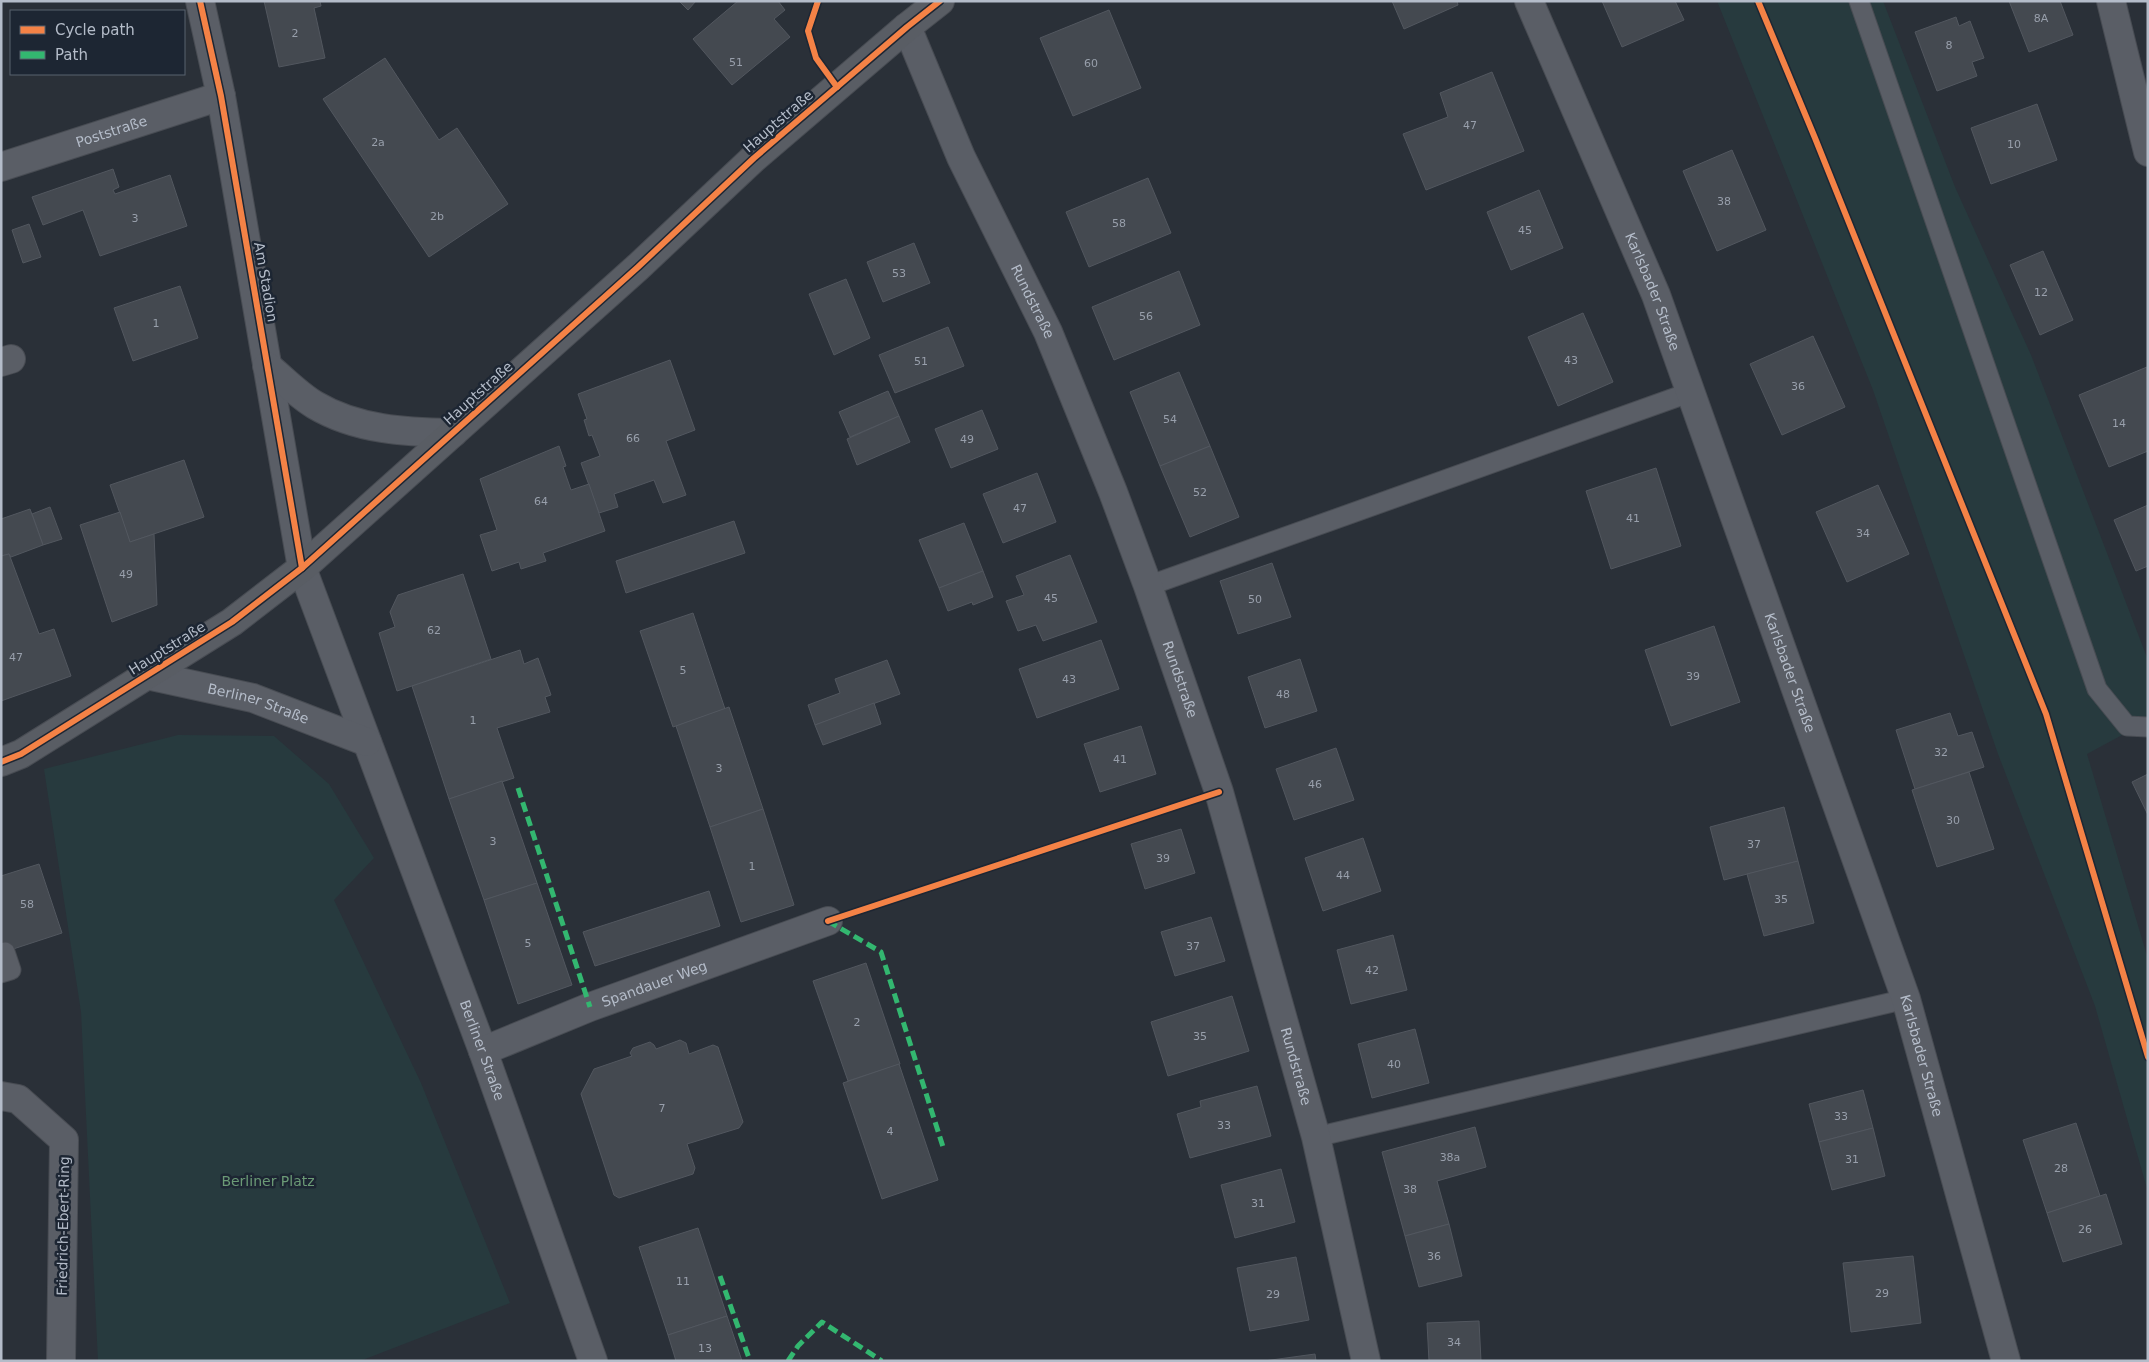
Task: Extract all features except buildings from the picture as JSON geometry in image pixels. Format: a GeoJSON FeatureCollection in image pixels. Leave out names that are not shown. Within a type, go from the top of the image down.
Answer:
{"type":"FeatureCollection","features":[{"type":"Feature","properties":{"kind":"main road","name":"Hauptstraße"},"geometry":{"type":"LineString","coordinates":[[1,762],[21,754],[232,622],[302,568],[638,267],[754,158],[940,1]]}},
{"type":"Feature","properties":{"kind":"street","name":"Am Stadion"},"geometry":{"type":"LineString","coordinates":[[200,1],[221,96],[302,568]]}},
{"type":"Feature","properties":{"kind":"street","name":"Karlsbader Straße"},"geometry":{"type":"LineString","coordinates":[[1529,1],[1656,295],[1906,998],[2006,1361]]}},
{"type":"Feature","properties":{"kind":"street"},"geometry":{"type":"LineString","coordinates":[[2111,1],[2141,91],[2148,152]]}},
{"type":"Feature","properties":{"kind":"street","name":"Rundstraße"},"geometry":{"type":"LineString","coordinates":[[907,27],[961,157],[1048,332],[1113,492],[1148,586],[1219,792],[1316,1137],[1366,1361]]}},
{"type":"Feature","properties":{"kind":"street","name":"Poststraße"},"geometry":{"type":"LineString","coordinates":[[1,167],[221,96]]}},
{"type":"Feature","properties":{"kind":"street"},"geometry":{"type":"LineString","coordinates":[[267,366],[314,405],[355,423],[407,432],[453,433]]}},
{"type":"Feature","properties":{"kind":"street","name":"Berliner Straße"},"geometry":{"type":"LineString","coordinates":[[302,568],[483,1051],[593,1361]]}},
{"type":"Feature","properties":{"kind":"street","name":"Berliner Straße"},"geometry":{"type":"LineString","coordinates":[[147,675],[253,698],[367,742]]}},
{"type":"Feature","properties":{"kind":"street","name":"Spandauer Weg"},"geometry":{"type":"LineString","coordinates":[[483,1051],[590,1007],[828,921]]}},
{"type":"Feature","properties":{"kind":"street","name":"Friedrich-Ebert-Ring"},"geometry":{"type":"LineString","coordinates":[[1,1096],[18,1100],[64,1140],[61,1361]]}},
{"type":"Feature","properties":{"kind":"lane"},"geometry":{"type":"LineString","coordinates":[[1858,1],[2098,689],[2127,726],[2148,727]]}},
{"type":"Feature","properties":{"kind":"lane"},"geometry":{"type":"LineString","coordinates":[[1148,586],[1691,392]]}},
{"type":"Feature","properties":{"kind":"lane"},"geometry":{"type":"LineString","coordinates":[[1,973],[11,970],[5,952]]}},
{"type":"Feature","properties":{"kind":"lane"},"geometry":{"type":"LineString","coordinates":[[1316,1137],[1906,998]]}},
{"type":"Feature","properties":{"kind":"green space"},"geometry":{"type":"Polygon","coordinates":[[[1717,1],[1883,1],[1955,187],[2031,355],[2148,660],[2148,721],[2087,754],[2148,959],[2148,1192],[2095,1006],[1998,754],[1873,390],[1717,1]]]}},
{"type":"Feature","properties":{"kind":"green space","name":"Berliner Platz"},"geometry":{"type":"Polygon","coordinates":[[[178,735],[274,736],[329,784],[374,858],[334,900],[421,1083],[510,1303],[360,1361],[98,1361],[81,1012],[44,769],[178,735]]]}},
{"type":"Feature","properties":{"kind":"marked path"},"geometry":{"type":"LineString","coordinates":[[518,788],[590,1007]]}},
{"type":"Feature","properties":{"kind":"marked path"},"geometry":{"type":"LineString","coordinates":[[828,921],[881,952],[944,1150]]}},
{"type":"Feature","properties":{"kind":"marked path"},"geometry":{"type":"LineString","coordinates":[[720,1276],[750,1361]]}},
{"type":"Feature","properties":{"kind":"marked path"},"geometry":{"type":"LineString","coordinates":[[788,1361],[798,1346],[822,1322],[882,1361]]}},
{"type":"Feature","properties":{"kind":"cycle path"},"geometry":{"type":"LineString","coordinates":[[200,1],[221,96],[302,568]]}},
{"type":"Feature","properties":{"kind":"cycle path"},"geometry":{"type":"LineString","coordinates":[[818,1],[808,31],[816,58],[837,87]]}},
{"type":"Feature","properties":{"kind":"cycle path"},"geometry":{"type":"LineString","coordinates":[[1,762],[21,754],[232,622],[302,568],[638,267],[754,158],[940,1]]}},
{"type":"Feature","properties":{"kind":"cycle path"},"geometry":{"type":"LineString","coordinates":[[1758,1],[1815,138],[2046,714],[2148,1057]]}},
{"type":"Feature","properties":{"kind":"cycle path"},"geometry":{"type":"LineString","coordinates":[[828,921],[1219,792]]}}]}
